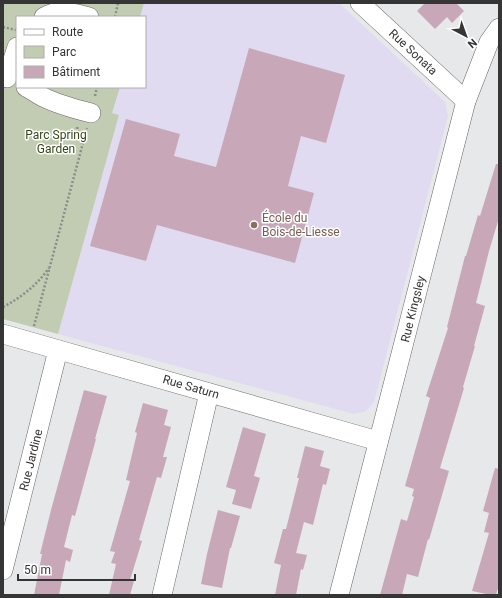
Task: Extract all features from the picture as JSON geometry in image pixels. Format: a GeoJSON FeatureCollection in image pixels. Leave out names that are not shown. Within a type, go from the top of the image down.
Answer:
{"type":"FeatureCollection","features":[{"type":"Feature","properties":{"kind":"street","name":"Rue Sonata"},"geometry":{"type":"LineString","coordinates":[[360,3],[466,101]]}},
{"type":"Feature","properties":{"kind":"street"},"geometry":{"type":"LineString","coordinates":[[54,15],[67,12],[85,16]]}},
{"type":"Feature","properties":{"kind":"street","name":"Rue Kingsley"},"geometry":{"type":"LineString","coordinates":[[339,595],[466,101],[489,42],[499,28]]}},
{"type":"Feature","properties":{"kind":"street"},"geometry":{"type":"LineString","coordinates":[[27,88],[51,100],[82,111],[90,112]]}},
{"type":"Feature","properties":{"kind":"street","name":"Rue Saturn"},"geometry":{"type":"LineString","coordinates":[[3,334],[378,441]]}},
{"type":"Feature","properties":{"kind":"street","name":"Rue Jardine"},"geometry":{"type":"LineString","coordinates":[[3,570],[58,350]]}},
{"type":"Feature","properties":{"kind":"street"},"geometry":{"type":"LineString","coordinates":[[162,595],[209,393]]}},
{"type":"Feature","properties":{"kind":"path"},"geometry":{"type":"LineString","coordinates":[[115,16],[118,3]]}},
{"type":"Feature","properties":{"kind":"path"},"geometry":{"type":"LineString","coordinates":[[3,26],[11,28]]}},
{"type":"Feature","properties":{"kind":"path"},"geometry":{"type":"LineString","coordinates":[[33,329],[90,112]]}},
{"type":"Feature","properties":{"kind":"path"},"geometry":{"type":"LineString","coordinates":[[3,307],[25,294],[43,277],[50,266]]}},
{"type":"Feature","properties":{"kind":"shaded area","name":"École du Bois-de-Liesse"},"geometry":{"type":"Polygon","coordinates":[[[144,3],[339,3],[445,102],[448,116],[374,402],[366,411],[354,414],[58,334],[119,115],[112,113],[120,88],[146,88],[146,16],[140,16],[144,3]]]}},
{"type":"Feature","properties":{"kind":"green space","name":"Parc Spring Garden"},"geometry":{"type":"Polygon","coordinates":[[[3,3],[144,3],[140,16],[16,16],[16,88],[120,88],[112,113],[119,115],[58,334],[3,319],[3,3]]]}},
{"type":"Feature","properties":{"kind":"building"},"geometry":{"type":"Polygon","coordinates":[[[425,3],[456,3],[464,11],[452,23],[447,17],[435,29],[417,11],[425,3]]]}},
{"type":"Feature","properties":{"kind":"building"},"geometry":{"type":"Polygon","coordinates":[[[249,48],[345,75],[326,143],[301,136],[288,186],[314,193],[295,263],[157,225],[146,261],[90,246],[126,119],[180,134],[174,156],[216,167],[249,48]]]}},
{"type":"Feature","properties":{"kind":"building"},"geometry":{"type":"Polygon","coordinates":[[[496,164],[499,164],[499,218],[476,303],[485,306],[463,387],[464,388],[440,468],[449,471],[418,577],[407,574],[402,595],[380,595],[401,519],[407,521],[414,497],[412,496],[414,489],[405,486],[430,398],[426,396],[448,328],[447,327],[465,256],[478,215],[480,216],[496,164]]]}},
{"type":"Feature","properties":{"kind":"building"},"geometry":{"type":"Polygon","coordinates":[[[84,390],[107,396],[75,516],[72,515],[64,547],[73,550],[70,562],[66,560],[59,595],[34,595],[42,554],[40,554],[84,390]]]}},
{"type":"Feature","properties":{"kind":"building"},"geometry":{"type":"Polygon","coordinates":[[[143,403],[168,410],[164,425],[171,427],[163,457],[167,457],[161,478],[157,477],[139,540],[142,541],[130,580],[134,581],[130,595],[109,595],[116,564],[111,563],[115,552],[110,551],[130,481],[126,480],[137,433],[135,432],[143,403]]]}},
{"type":"Feature","properties":{"kind":"building"},"geometry":{"type":"Polygon","coordinates":[[[243,427],[266,434],[254,476],[260,478],[251,509],[232,504],[236,490],[226,487],[243,427]]]}},
{"type":"Feature","properties":{"kind":"building"},"geometry":{"type":"Polygon","coordinates":[[[305,446],[324,451],[320,466],[330,469],[326,485],[323,484],[313,525],[304,522],[296,553],[307,555],[303,570],[301,569],[296,595],[275,595],[281,565],[274,563],[283,529],[286,529],[299,478],[297,478],[305,446]]]}},
{"type":"Feature","properties":{"kind":"building"},"geometry":{"type":"Polygon","coordinates":[[[495,468],[499,469],[499,585],[496,595],[491,595],[472,591],[489,533],[484,532],[489,513],[483,511],[495,468]]]}},
{"type":"Feature","properties":{"kind":"building"},"geometry":{"type":"Polygon","coordinates":[[[218,510],[240,516],[230,548],[222,588],[201,584],[218,510]]]}},
{"type":"Feature","properties":{"kind":"place","name":"École du Bois-de-Liesse"},"geometry":{"type":"Point","coordinates":[254,225]}}]}
